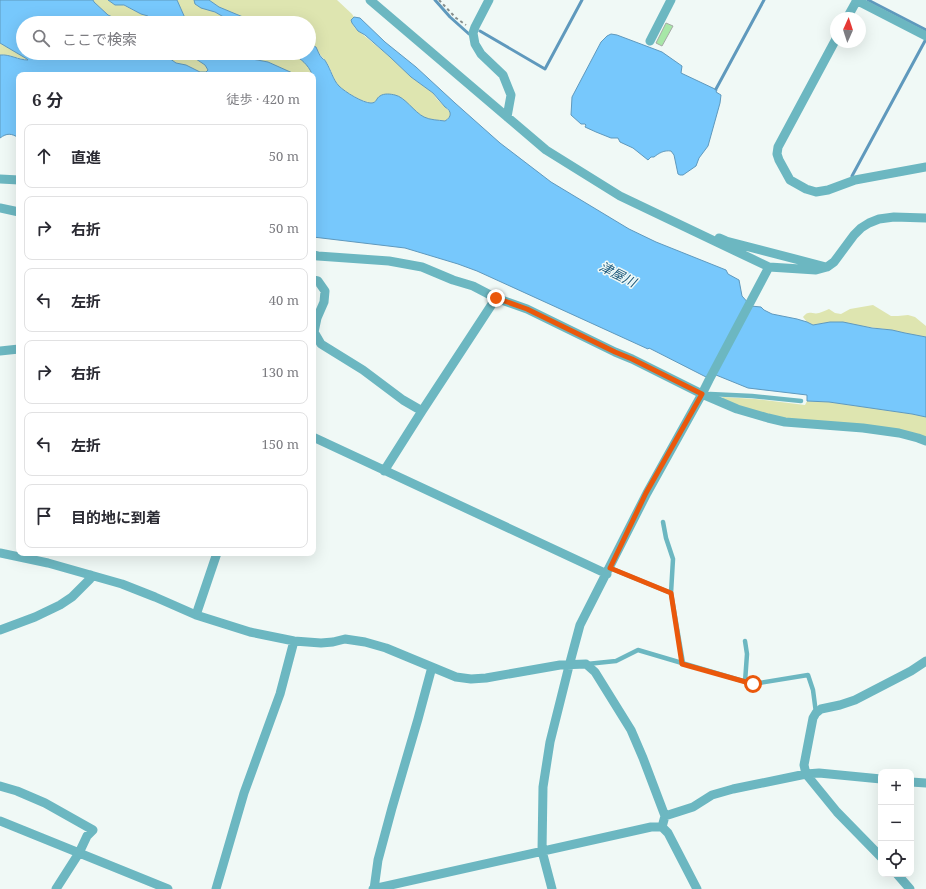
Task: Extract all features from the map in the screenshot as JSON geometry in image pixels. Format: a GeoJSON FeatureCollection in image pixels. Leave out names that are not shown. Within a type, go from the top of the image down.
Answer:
{"type":"FeatureCollection","features":[{"type":"Feature","properties":{"kind":"street"},"geometry":{"type":"LineString","coordinates":[[370,0],[546,150],[620,196],[769,267],[816,270],[827,267],[834,262],[854,235],[869,223],[879,219],[894,217],[926,218]]}},
{"type":"Feature","properties":{"kind":"street"},"geometry":{"type":"LineString","coordinates":[[489,0],[473,33],[475,44],[481,54],[503,75],[511,95],[507,117]]}},
{"type":"Feature","properties":{"kind":"street"},"geometry":{"type":"LineString","coordinates":[[650,41],[672,0]]}},
{"type":"Feature","properties":{"kind":"street"},"geometry":{"type":"LineString","coordinates":[[850,12],[856,0],[926,36]]}},
{"type":"Feature","properties":{"kind":"street"},"geometry":{"type":"LineString","coordinates":[[831,48],[778,147],[777,154],[779,160],[790,180],[806,189],[816,192],[828,190],[855,180],[926,167]]}},
{"type":"Feature","properties":{"kind":"street"},"geometry":{"type":"LineString","coordinates":[[0,179],[16,180]]}},
{"type":"Feature","properties":{"kind":"street"},"geometry":{"type":"LineString","coordinates":[[0,208],[16,211]]}},
{"type":"Feature","properties":{"kind":"street"},"geometry":{"type":"LineString","coordinates":[[664,217],[726,241],[827,267]]}},
{"type":"Feature","properties":{"kind":"street"},"geometry":{"type":"LineString","coordinates":[[316,256],[389,261],[422,267],[453,280],[473,286],[496,298],[527,309],[702,394],[738,409],[785,422],[863,428],[899,433],[926,441]]}},
{"type":"Feature","properties":{"kind":"street"},"geometry":{"type":"LineString","coordinates":[[552,889],[542,851],[544,776],[550,742],[568,666],[580,625],[646,493],[702,394],[769,267]]}},
{"type":"Feature","properties":{"kind":"street"},"geometry":{"type":"LineString","coordinates":[[316,281],[318,281],[324,291],[324,302],[316,316]]}},
{"type":"Feature","properties":{"kind":"street"},"geometry":{"type":"LineString","coordinates":[[384,470],[496,298]]}},
{"type":"Feature","properties":{"kind":"street"},"geometry":{"type":"LineString","coordinates":[[316,335],[321,344],[363,370],[402,400],[422,411]]}},
{"type":"Feature","properties":{"kind":"street"},"geometry":{"type":"LineString","coordinates":[[0,350],[16,349]]}},
{"type":"Feature","properties":{"kind":"street"},"geometry":{"type":"LineString","coordinates":[[316,438],[608,571]]}},
{"type":"Feature","properties":{"kind":"street"},"geometry":{"type":"LineString","coordinates":[[0,552],[16,556]]}},
{"type":"Feature","properties":{"kind":"street"},"geometry":{"type":"LineString","coordinates":[[17,556],[91,575],[142,592],[196,615],[250,632],[294,641],[321,643],[345,639],[365,642],[386,648],[456,677],[471,679],[486,678],[560,665],[568,666],[586,664],[595,672],[631,730],[665,816],[662,827]]}},
{"type":"Feature","properties":{"kind":"street"},"geometry":{"type":"LineString","coordinates":[[196,615],[216,556]]}},
{"type":"Feature","properties":{"kind":"street"},"geometry":{"type":"LineString","coordinates":[[0,630],[35,617],[60,605],[72,597],[90,579],[91,575]]}},
{"type":"Feature","properties":{"kind":"street"},"geometry":{"type":"LineString","coordinates":[[216,889],[244,792],[280,694],[294,641]]}},
{"type":"Feature","properties":{"kind":"street"},"geometry":{"type":"LineString","coordinates":[[878,853],[837,812],[806,774],[804,765],[813,718],[821,709],[855,700],[911,671],[926,661]]}},
{"type":"Feature","properties":{"kind":"street"},"geometry":{"type":"LineString","coordinates":[[432,667],[380,852],[374,889],[651,827],[662,827],[668,833],[698,889]]}},
{"type":"Feature","properties":{"kind":"street"},"geometry":{"type":"LineString","coordinates":[[665,816],[694,806],[712,796],[733,789],[806,774],[819,773],[878,779]]}},
{"type":"Feature","properties":{"kind":"street"},"geometry":{"type":"LineString","coordinates":[[914,782],[926,783]]}},
{"type":"Feature","properties":{"kind":"street"},"geometry":{"type":"LineString","coordinates":[[0,786],[17,791],[45,803],[93,830],[87,836],[79,853],[56,889]]}},
{"type":"Feature","properties":{"kind":"street"},"geometry":{"type":"LineString","coordinates":[[0,821],[168,889]]}},
{"type":"Feature","properties":{"kind":"street"},"geometry":{"type":"LineString","coordinates":[[900,877],[910,889]]}},
{"type":"Feature","properties":{"kind":"lane"},"geometry":{"type":"LineString","coordinates":[[702,394],[752,396],[801,401]]}},
{"type":"Feature","properties":{"kind":"lane"},"geometry":{"type":"LineString","coordinates":[[664,522],[666,538],[673,559],[671,593],[682,664]]}},
{"type":"Feature","properties":{"kind":"lane"},"geometry":{"type":"LineString","coordinates":[[608,571],[671,593]]}},
{"type":"Feature","properties":{"kind":"lane"},"geometry":{"type":"LineString","coordinates":[[745,641],[747,654],[745,682]]}},
{"type":"Feature","properties":{"kind":"lane"},"geometry":{"type":"LineString","coordinates":[[586,664],[616,662],[638,650],[753,684],[808,675],[813,690],[816,713]]}},
{"type":"Feature","properties":{"kind":"path"},"geometry":{"type":"LineString","coordinates":[[439,0],[456,18],[474,30]]}},
{"type":"Feature","properties":{"kind":"green space"},"geometry":{"type":"Polygon","coordinates":[[[93,0],[108,0],[115,5],[123,5],[148,16],[110,16],[93,0]]]}},
{"type":"Feature","properties":{"kind":"green space"},"geometry":{"type":"Polygon","coordinates":[[[177,0],[194,0],[201,7],[222,16],[184,16],[177,0]]]}},
{"type":"Feature","properties":{"kind":"green space"},"geometry":{"type":"Polygon","coordinates":[[[209,0],[337,0],[354,17],[351,20],[355,28],[390,57],[411,77],[433,93],[450,112],[450,117],[445,121],[425,118],[411,107],[363,101],[340,87],[334,79],[329,66],[316,47],[316,16],[241,16],[219,7],[209,0]]]}},
{"type":"Feature","properties":{"kind":"green space"},"geometry":{"type":"Polygon","coordinates":[[[0,43],[16,52],[16,57],[0,55],[0,43]]]}},
{"type":"Feature","properties":{"kind":"green space"},"geometry":{"type":"Polygon","coordinates":[[[172,60],[198,60],[205,65],[208,70],[206,72],[200,72],[186,65],[176,63],[172,60]]]}},
{"type":"Feature","properties":{"kind":"green space"},"geometry":{"type":"Polygon","coordinates":[[[257,60],[302,60],[311,72],[290,72],[268,62],[257,60]]]}},
{"type":"Feature","properties":{"kind":"green space"},"geometry":{"type":"Polygon","coordinates":[[[873,305],[891,316],[908,315],[915,317],[926,326],[926,337],[892,330],[830,322],[813,325],[807,322],[803,317],[807,313],[819,313],[829,309],[835,313],[841,314],[850,309],[873,305]]]}},
{"type":"Feature","properties":{"kind":"green space"},"geometry":{"type":"Polygon","coordinates":[[[723,397],[805,405],[807,401],[829,402],[912,414],[926,417],[926,438],[771,416],[742,408],[721,399],[723,397]]]}},
{"type":"Feature","properties":{"kind":"water"},"geometry":{"type":"Polygon","coordinates":[[[0,0],[93,0],[110,16],[16,16],[16,52],[0,43],[0,0]]]}},
{"type":"Feature","properties":{"kind":"water"},"geometry":{"type":"Polygon","coordinates":[[[108,0],[177,0],[184,16],[148,16],[124,5],[115,5],[108,0]]]}},
{"type":"Feature","properties":{"kind":"water"},"geometry":{"type":"Polygon","coordinates":[[[194,0],[209,0],[219,7],[241,16],[222,16],[215,12],[201,8],[195,4],[194,0]]]}},
{"type":"Feature","properties":{"kind":"water","name":"津屋川"},"geometry":{"type":"Polygon","coordinates":[[[354,17],[360,18],[385,42],[416,67],[500,143],[551,182],[629,229],[656,242],[726,270],[728,274],[739,280],[742,296],[751,306],[761,307],[772,314],[797,319],[813,325],[830,322],[843,322],[926,337],[926,417],[829,402],[807,401],[807,395],[748,388],[716,375],[706,377],[649,348],[648,349],[477,271],[458,264],[405,248],[316,237],[316,72],[310,72],[302,60],[316,60],[316,47],[339,86],[359,99],[368,103],[373,103],[382,95],[392,94],[399,96],[420,115],[426,118],[445,121],[450,116],[449,110],[433,93],[411,77],[365,35],[358,31],[351,20],[354,17]]]}},
{"type":"Feature","properties":{"kind":"water"},"geometry":{"type":"Polygon","coordinates":[[[611,34],[662,52],[682,66],[681,73],[717,90],[716,92],[721,95],[708,146],[699,158],[696,166],[683,175],[678,174],[674,155],[671,151],[662,152],[648,160],[633,148],[620,142],[618,138],[611,138],[585,127],[585,124],[581,124],[571,115],[572,97],[601,42],[611,34]]]}},
{"type":"Feature","properties":{"kind":"water"},"geometry":{"type":"Polygon","coordinates":[[[0,55],[16,58],[16,60],[172,60],[200,72],[16,72],[16,136],[9,134],[0,138],[0,55]]]}},
{"type":"Feature","properties":{"kind":"water"},"geometry":{"type":"Polygon","coordinates":[[[198,60],[257,60],[268,62],[290,72],[206,72],[208,70],[205,65],[198,60]]]}},
{"type":"Feature","properties":{"kind":"building"},"geometry":{"type":"Polygon","coordinates":[[[666,23],[673,26],[662,46],[656,43],[666,23]]]}},
{"type":"Feature","properties":{"kind":"waterway"},"geometry":{"type":"LineString","coordinates":[[435,0],[450,17],[469,34]]}},
{"type":"Feature","properties":{"kind":"waterway"},"geometry":{"type":"LineString","coordinates":[[480,31],[545,69],[582,0]]}},
{"type":"Feature","properties":{"kind":"waterway"},"geometry":{"type":"LineString","coordinates":[[716,89],[764,0]]}},
{"type":"Feature","properties":{"kind":"waterway"},"geometry":{"type":"LineString","coordinates":[[868,0],[926,30]]}},
{"type":"Feature","properties":{"kind":"waterway"},"geometry":{"type":"LineString","coordinates":[[852,176],[926,39]]}},
{"type":"Feature","properties":{"kind":"route"},"geometry":{"type":"LineString","coordinates":[[496,298],[527,309],[702,394],[646,493],[610,568],[671,593],[682,664],[753,684]]}}]}
